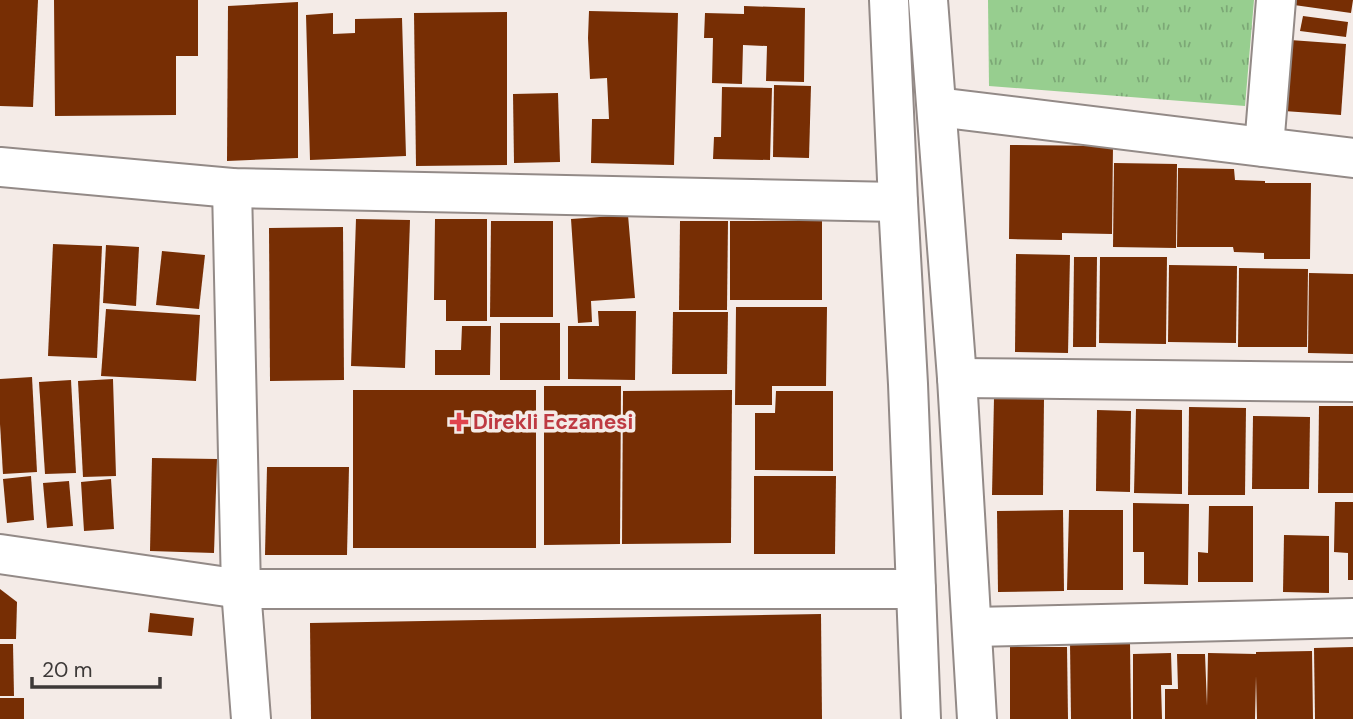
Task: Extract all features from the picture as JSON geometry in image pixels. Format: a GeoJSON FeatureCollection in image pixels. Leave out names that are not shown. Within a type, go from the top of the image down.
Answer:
{"type":"FeatureCollection","features":[{"type":"Feature","properties":{"kind":"street"},"geometry":{"type":"LineString","coordinates":[[889,0],[922,719]]}},
{"type":"Feature","properties":{"kind":"street"},"geometry":{"type":"LineString","coordinates":[[928,0],[957,378],[977,719]]}},
{"type":"Feature","properties":{"kind":"street"},"geometry":{"type":"LineString","coordinates":[[1264,147],[1276,0]]}},
{"type":"Feature","properties":{"kind":"street"},"geometry":{"type":"LineString","coordinates":[[937,107],[1353,158]]}},
{"type":"Feature","properties":{"kind":"street"},"geometry":{"type":"LineString","coordinates":[[0,167],[232,188],[898,202]]}},
{"type":"Feature","properties":{"kind":"street"},"geometry":{"type":"LineString","coordinates":[[232,188],[241,589],[251,719]]}},
{"type":"Feature","properties":{"kind":"street"},"geometry":{"type":"LineString","coordinates":[[957,378],[1353,382]]}},
{"type":"Feature","properties":{"kind":"street"},"geometry":{"type":"LineString","coordinates":[[0,554],[241,589],[916,589]]}},
{"type":"Feature","properties":{"kind":"street"},"geometry":{"type":"LineString","coordinates":[[972,627],[1353,618]]}},
{"type":"Feature","properties":{"kind":"green space"},"geometry":{"type":"Polygon","coordinates":[[[988,0],[1254,0],[1245,106],[989,86],[988,0]]]}},
{"type":"Feature","properties":{"kind":"building"},"geometry":{"type":"Polygon","coordinates":[[[0,0],[38,0],[33,107],[0,106],[0,0]]]}},
{"type":"Feature","properties":{"kind":"building"},"geometry":{"type":"Polygon","coordinates":[[[54,0],[198,0],[198,56],[176,56],[176,115],[55,116],[54,0]]]}},
{"type":"Feature","properties":{"kind":"building"},"geometry":{"type":"Polygon","coordinates":[[[1295,0],[1353,0],[1351,13],[1294,5],[1295,0]]]}},
{"type":"Feature","properties":{"kind":"building"},"geometry":{"type":"Polygon","coordinates":[[[298,2],[298,158],[227,161],[228,6],[298,2]]]}},
{"type":"Feature","properties":{"kind":"building"},"geometry":{"type":"Polygon","coordinates":[[[744,6],[805,8],[804,82],[766,81],[767,46],[743,45],[742,84],[712,83],[713,38],[704,38],[705,13],[744,14],[744,6]]]}},
{"type":"Feature","properties":{"kind":"building"},"geometry":{"type":"Polygon","coordinates":[[[589,11],[678,13],[674,165],[591,163],[592,119],[609,119],[607,78],[590,79],[589,11]]]}},
{"type":"Feature","properties":{"kind":"building"},"geometry":{"type":"Polygon","coordinates":[[[507,12],[507,165],[416,166],[414,13],[507,12]]]}},
{"type":"Feature","properties":{"kind":"building"},"geometry":{"type":"Polygon","coordinates":[[[333,13],[333,34],[355,33],[355,19],[402,18],[406,156],[310,160],[306,15],[333,13]]]}},
{"type":"Feature","properties":{"kind":"building"},"geometry":{"type":"Polygon","coordinates":[[[1303,16],[1348,22],[1346,37],[1300,31],[1303,16]]]}},
{"type":"Feature","properties":{"kind":"building"},"geometry":{"type":"Polygon","coordinates":[[[1290,40],[1346,44],[1341,115],[1284,111],[1290,40]]]}},
{"type":"Feature","properties":{"kind":"building"},"geometry":{"type":"Polygon","coordinates":[[[774,85],[811,86],[809,158],[773,157],[774,85]]]}},
{"type":"Feature","properties":{"kind":"building"},"geometry":{"type":"Polygon","coordinates":[[[722,87],[772,88],[770,160],[713,159],[714,137],[721,137],[722,87]]]}},
{"type":"Feature","properties":{"kind":"building"},"geometry":{"type":"Polygon","coordinates":[[[558,93],[560,162],[514,163],[513,94],[558,93]]]}},
{"type":"Feature","properties":{"kind":"building"},"geometry":{"type":"Polygon","coordinates":[[[1010,145],[1113,146],[1112,234],[1062,233],[1062,240],[1009,239],[1010,145]]]}},
{"type":"Feature","properties":{"kind":"building"},"geometry":{"type":"Polygon","coordinates":[[[1114,163],[1177,164],[1176,248],[1113,247],[1114,163]]]}},
{"type":"Feature","properties":{"kind":"building"},"geometry":{"type":"Polygon","coordinates":[[[1178,168],[1234,169],[1235,180],[1311,183],[1310,259],[1264,259],[1264,253],[1234,252],[1233,247],[1177,247],[1178,168]]]}},
{"type":"Feature","properties":{"kind":"building"},"geometry":{"type":"Polygon","coordinates":[[[628,215],[635,298],[591,301],[592,322],[578,323],[571,219],[628,215]]]}},
{"type":"Feature","properties":{"kind":"building"},"geometry":{"type":"Polygon","coordinates":[[[356,219],[410,220],[405,368],[351,366],[356,219]]]}},
{"type":"Feature","properties":{"kind":"building"},"geometry":{"type":"Polygon","coordinates":[[[435,219],[487,219],[487,321],[446,321],[446,300],[434,300],[435,219]]]}},
{"type":"Feature","properties":{"kind":"building"},"geometry":{"type":"Polygon","coordinates":[[[491,221],[553,221],[553,317],[490,317],[491,221]]]}},
{"type":"Feature","properties":{"kind":"building"},"geometry":{"type":"Polygon","coordinates":[[[680,221],[728,221],[727,310],[679,310],[680,221]]]}},
{"type":"Feature","properties":{"kind":"building"},"geometry":{"type":"Polygon","coordinates":[[[730,221],[822,221],[822,300],[730,300],[730,221]]]}},
{"type":"Feature","properties":{"kind":"building"},"geometry":{"type":"Polygon","coordinates":[[[343,227],[344,380],[270,381],[269,228],[343,227]]]}},
{"type":"Feature","properties":{"kind":"building"},"geometry":{"type":"Polygon","coordinates":[[[53,244],[102,246],[97,358],[48,356],[53,244]]]}},
{"type":"Feature","properties":{"kind":"building"},"geometry":{"type":"Polygon","coordinates":[[[106,245],[139,247],[136,306],[103,303],[106,245]]]}},
{"type":"Feature","properties":{"kind":"building"},"geometry":{"type":"Polygon","coordinates":[[[162,251],[205,255],[199,309],[156,305],[162,251]]]}},
{"type":"Feature","properties":{"kind":"building"},"geometry":{"type":"Polygon","coordinates":[[[1016,254],[1070,255],[1068,353],[1015,352],[1016,254]]]}},
{"type":"Feature","properties":{"kind":"building"},"geometry":{"type":"Polygon","coordinates":[[[1074,257],[1097,257],[1096,347],[1073,347],[1074,257]]]}},
{"type":"Feature","properties":{"kind":"building"},"geometry":{"type":"Polygon","coordinates":[[[1100,257],[1167,257],[1166,344],[1099,343],[1100,257]]]}},
{"type":"Feature","properties":{"kind":"building"},"geometry":{"type":"Polygon","coordinates":[[[1169,265],[1237,266],[1236,343],[1168,342],[1169,265]]]}},
{"type":"Feature","properties":{"kind":"building"},"geometry":{"type":"Polygon","coordinates":[[[1239,268],[1308,269],[1307,347],[1238,347],[1239,268]]]}},
{"type":"Feature","properties":{"kind":"building"},"geometry":{"type":"Polygon","coordinates":[[[1309,273],[1353,274],[1353,354],[1308,353],[1309,273]]]}},
{"type":"Feature","properties":{"kind":"building"},"geometry":{"type":"Polygon","coordinates":[[[736,307],[827,307],[826,386],[772,386],[772,405],[735,405],[736,307]]]}},
{"type":"Feature","properties":{"kind":"building"},"geometry":{"type":"Polygon","coordinates":[[[106,309],[200,315],[196,381],[101,376],[106,309]]]}},
{"type":"Feature","properties":{"kind":"building"},"geometry":{"type":"Polygon","coordinates":[[[598,311],[636,311],[635,380],[568,379],[568,326],[599,326],[598,311]]]}},
{"type":"Feature","properties":{"kind":"building"},"geometry":{"type":"Polygon","coordinates":[[[673,312],[728,312],[727,374],[672,374],[673,312]]]}},
{"type":"Feature","properties":{"kind":"building"},"geometry":{"type":"Polygon","coordinates":[[[500,323],[560,323],[560,380],[500,380],[500,323]]]}},
{"type":"Feature","properties":{"kind":"building"},"geometry":{"type":"Polygon","coordinates":[[[462,326],[491,326],[490,375],[435,375],[435,350],[461,350],[462,326]]]}},
{"type":"Feature","properties":{"kind":"building"},"geometry":{"type":"Polygon","coordinates":[[[32,377],[37,472],[3,474],[0,379],[32,377]]]}},
{"type":"Feature","properties":{"kind":"building"},"geometry":{"type":"Polygon","coordinates":[[[113,379],[116,476],[83,477],[78,381],[113,379]]]}},
{"type":"Feature","properties":{"kind":"building"},"geometry":{"type":"Polygon","coordinates":[[[71,380],[76,473],[45,474],[39,382],[71,380]]]}},
{"type":"Feature","properties":{"kind":"building"},"geometry":{"type":"Polygon","coordinates":[[[544,386],[621,386],[620,544],[544,545],[544,386]]]}},
{"type":"Feature","properties":{"kind":"building"},"geometry":{"type":"Polygon","coordinates":[[[353,390],[536,390],[536,548],[353,548],[353,390]]]}},
{"type":"Feature","properties":{"kind":"building"},"geometry":{"type":"Polygon","coordinates":[[[732,390],[731,543],[622,544],[623,391],[732,390]]]}},
{"type":"Feature","properties":{"kind":"building"},"geometry":{"type":"Polygon","coordinates":[[[776,391],[833,391],[833,471],[755,470],[755,413],[775,413],[776,391]]]}},
{"type":"Feature","properties":{"kind":"building"},"geometry":{"type":"Polygon","coordinates":[[[994,398],[1044,398],[1043,495],[992,495],[994,398]]]}},
{"type":"Feature","properties":{"kind":"building"},"geometry":{"type":"Polygon","coordinates":[[[1319,406],[1353,406],[1353,493],[1318,493],[1319,406]]]}},
{"type":"Feature","properties":{"kind":"building"},"geometry":{"type":"Polygon","coordinates":[[[1189,407],[1246,408],[1245,495],[1188,495],[1189,407]]]}},
{"type":"Feature","properties":{"kind":"building"},"geometry":{"type":"Polygon","coordinates":[[[1136,409],[1182,410],[1182,494],[1134,493],[1136,409]]]}},
{"type":"Feature","properties":{"kind":"building"},"geometry":{"type":"Polygon","coordinates":[[[1097,410],[1131,411],[1130,492],[1096,491],[1097,410]]]}},
{"type":"Feature","properties":{"kind":"building"},"geometry":{"type":"Polygon","coordinates":[[[1253,416],[1310,417],[1309,489],[1252,489],[1253,416]]]}},
{"type":"Feature","properties":{"kind":"building"},"geometry":{"type":"Polygon","coordinates":[[[152,458],[217,459],[214,553],[150,551],[152,458]]]}},
{"type":"Feature","properties":{"kind":"building"},"geometry":{"type":"Polygon","coordinates":[[[267,467],[349,467],[347,555],[265,555],[267,467]]]}},
{"type":"Feature","properties":{"kind":"building"},"geometry":{"type":"Polygon","coordinates":[[[31,476],[34,520],[7,523],[3,479],[31,476]]]}},
{"type":"Feature","properties":{"kind":"building"},"geometry":{"type":"Polygon","coordinates":[[[754,476],[836,476],[835,554],[754,554],[754,476]]]}},
{"type":"Feature","properties":{"kind":"building"},"geometry":{"type":"Polygon","coordinates":[[[111,479],[114,529],[84,531],[81,482],[111,479]]]}},
{"type":"Feature","properties":{"kind":"building"},"geometry":{"type":"Polygon","coordinates":[[[69,481],[73,526],[47,528],[43,483],[69,481]]]}},
{"type":"Feature","properties":{"kind":"building"},"geometry":{"type":"Polygon","coordinates":[[[1335,502],[1353,502],[1353,580],[1348,580],[1348,553],[1334,552],[1335,502]]]}},
{"type":"Feature","properties":{"kind":"building"},"geometry":{"type":"Polygon","coordinates":[[[1133,503],[1189,504],[1188,585],[1144,584],[1144,552],[1133,552],[1133,503]]]}},
{"type":"Feature","properties":{"kind":"building"},"geometry":{"type":"Polygon","coordinates":[[[1209,506],[1253,506],[1253,582],[1198,582],[1198,552],[1208,553],[1209,506]]]}},
{"type":"Feature","properties":{"kind":"building"},"geometry":{"type":"Polygon","coordinates":[[[1063,510],[1064,591],[998,592],[997,511],[1063,510]]]}},
{"type":"Feature","properties":{"kind":"building"},"geometry":{"type":"Polygon","coordinates":[[[1069,510],[1123,510],[1123,590],[1067,590],[1069,510]]]}},
{"type":"Feature","properties":{"kind":"building"},"geometry":{"type":"Polygon","coordinates":[[[1284,535],[1329,536],[1329,593],[1283,592],[1284,535]]]}},
{"type":"Feature","properties":{"kind":"building"},"geometry":{"type":"Polygon","coordinates":[[[0,589],[17,602],[16,639],[0,639],[0,589]]]}},
{"type":"Feature","properties":{"kind":"building"},"geometry":{"type":"Polygon","coordinates":[[[150,613],[194,618],[192,636],[148,632],[150,613]]]}},
{"type":"Feature","properties":{"kind":"building"},"geometry":{"type":"Polygon","coordinates":[[[821,614],[822,719],[311,719],[310,623],[821,614]]]}},
{"type":"Feature","properties":{"kind":"building"},"geometry":{"type":"Polygon","coordinates":[[[1070,643],[1130,643],[1131,719],[1071,719],[1070,643]]]}},
{"type":"Feature","properties":{"kind":"building"},"geometry":{"type":"Polygon","coordinates":[[[0,644],[13,644],[14,696],[0,696],[0,644]]]}},
{"type":"Feature","properties":{"kind":"building"},"geometry":{"type":"Polygon","coordinates":[[[1010,647],[1067,647],[1068,719],[1010,719],[1010,647]]]}},
{"type":"Feature","properties":{"kind":"building"},"geometry":{"type":"Polygon","coordinates":[[[1353,647],[1353,719],[1315,719],[1314,648],[1353,647]]]}},
{"type":"Feature","properties":{"kind":"building"},"geometry":{"type":"Polygon","coordinates":[[[1312,651],[1313,719],[1257,719],[1256,676],[1255,719],[1165,719],[1165,689],[1178,689],[1177,654],[1205,654],[1207,706],[1208,653],[1312,651]]]}},
{"type":"Feature","properties":{"kind":"building"},"geometry":{"type":"Polygon","coordinates":[[[1171,653],[1172,685],[1161,685],[1162,719],[1133,719],[1133,654],[1171,653]]]}},
{"type":"Feature","properties":{"kind":"building"},"geometry":{"type":"Polygon","coordinates":[[[0,698],[24,698],[24,719],[0,719],[0,698]]]}},
{"type":"Feature","properties":{"kind":"place","name":"Direkli Eczanesi"},"geometry":{"type":"Point","coordinates":[459,422]}}]}
